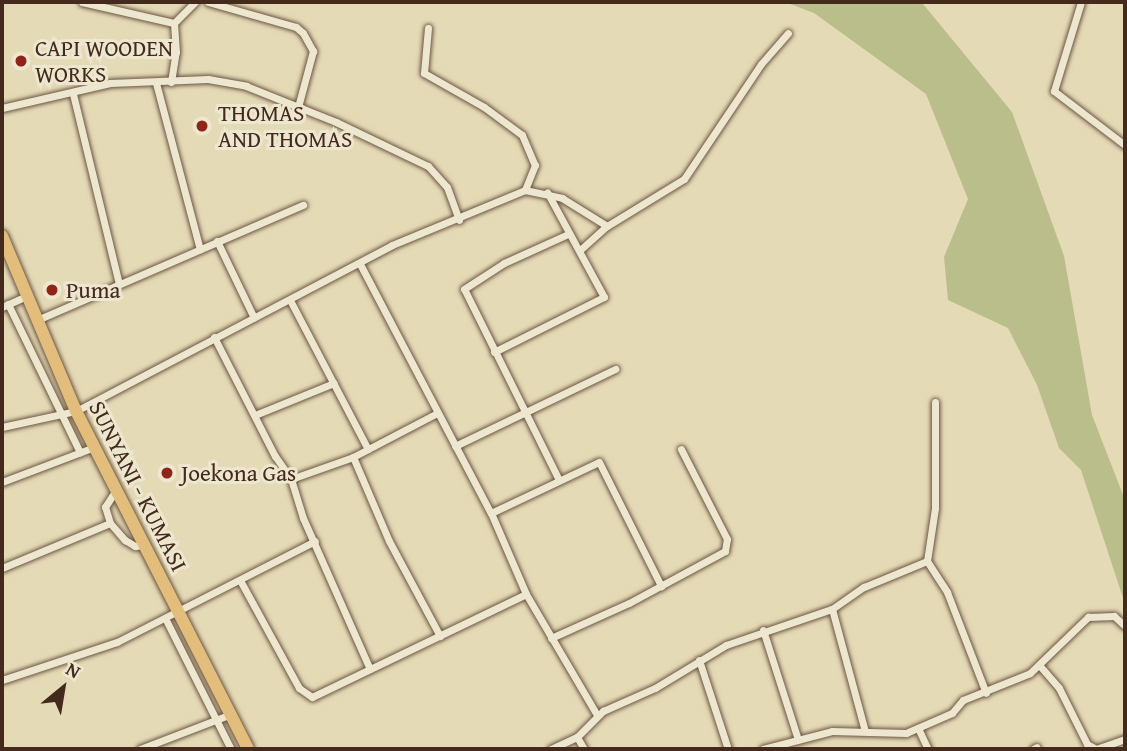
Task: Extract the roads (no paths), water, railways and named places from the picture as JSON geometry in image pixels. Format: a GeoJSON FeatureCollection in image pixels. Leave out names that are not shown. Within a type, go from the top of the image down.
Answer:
{"type":"FeatureCollection","features":[{"type":"Feature","properties":{"kind":"main road","name":"SUNYANI - KUMASI"},"geometry":{"type":"LineString","coordinates":[[2,236],[76,411],[248,749]]}},
{"type":"Feature","properties":{"kind":"street"},"geometry":{"type":"LineString","coordinates":[[82,2],[174,23]]}},
{"type":"Feature","properties":{"kind":"street"},"geometry":{"type":"LineString","coordinates":[[171,82],[176,52],[174,23],[195,2]]}},
{"type":"Feature","properties":{"kind":"street"},"geometry":{"type":"LineString","coordinates":[[208,2],[296,27],[313,51],[298,107]]}},
{"type":"Feature","properties":{"kind":"street"},"geometry":{"type":"LineString","coordinates":[[242,12],[243,2]]}},
{"type":"Feature","properties":{"kind":"street"},"geometry":{"type":"LineString","coordinates":[[1081,2],[1054,91],[1125,145]]}},
{"type":"Feature","properties":{"kind":"street"},"geometry":{"type":"LineString","coordinates":[[428,28],[424,73],[484,107],[522,135],[535,165],[525,190]]}},
{"type":"Feature","properties":{"kind":"street"},"geometry":{"type":"LineString","coordinates":[[580,250],[607,226],[684,179],[761,64],[788,33]]}},
{"type":"Feature","properties":{"kind":"street"},"geometry":{"type":"LineString","coordinates":[[2,108],[73,94],[110,83],[208,79],[246,86],[428,166],[447,187],[459,220]]}},
{"type":"Feature","properties":{"kind":"street"},"geometry":{"type":"LineString","coordinates":[[156,83],[200,248]]}},
{"type":"Feature","properties":{"kind":"street"},"geometry":{"type":"LineString","coordinates":[[73,94],[118,284]]}},
{"type":"Feature","properties":{"kind":"street"},"geometry":{"type":"LineString","coordinates":[[2,427],[76,411],[214,337],[291,302],[392,245],[459,220],[525,190],[547,192],[607,226]]}},
{"type":"Feature","properties":{"kind":"street"},"geometry":{"type":"LineString","coordinates":[[494,352],[601,302],[604,297],[547,192]]}},
{"type":"Feature","properties":{"kind":"street"},"geometry":{"type":"LineString","coordinates":[[37,320],[303,205]]}},
{"type":"Feature","properties":{"kind":"street"},"geometry":{"type":"LineString","coordinates":[[559,480],[523,413],[464,289],[504,263],[569,234]]}},
{"type":"Feature","properties":{"kind":"street"},"geometry":{"type":"LineString","coordinates":[[217,242],[254,318]]}},
{"type":"Feature","properties":{"kind":"street"},"geometry":{"type":"LineString","coordinates":[[360,264],[491,513],[526,594],[597,715]]}},
{"type":"Feature","properties":{"kind":"street"},"geometry":{"type":"LineString","coordinates":[[27,296],[5,305],[80,452]]}},
{"type":"Feature","properties":{"kind":"street"},"geometry":{"type":"LineString","coordinates":[[291,302],[368,449]]}},
{"type":"Feature","properties":{"kind":"street"},"geometry":{"type":"LineString","coordinates":[[214,337],[291,479],[314,541],[370,669]]}},
{"type":"Feature","properties":{"kind":"street"},"geometry":{"type":"LineString","coordinates":[[455,446],[615,369]]}},
{"type":"Feature","properties":{"kind":"street"},"geometry":{"type":"LineString","coordinates":[[254,415],[334,383]]}},
{"type":"Feature","properties":{"kind":"street"},"geometry":{"type":"LineString","coordinates":[[935,402],[935,508],[927,561],[947,592],[986,693]]}},
{"type":"Feature","properties":{"kind":"street"},"geometry":{"type":"LineString","coordinates":[[291,479],[353,457],[437,413]]}},
{"type":"Feature","properties":{"kind":"street"},"geometry":{"type":"LineString","coordinates":[[2,482],[94,447]]}},
{"type":"Feature","properties":{"kind":"street"},"geometry":{"type":"LineString","coordinates":[[551,638],[661,586],[725,551],[727,539],[681,449]]}},
{"type":"Feature","properties":{"kind":"street"},"geometry":{"type":"LineString","coordinates":[[353,457],[389,541],[440,636]]}},
{"type":"Feature","properties":{"kind":"street"},"geometry":{"type":"LineString","coordinates":[[491,513],[591,463],[601,464],[661,586]]}},
{"type":"Feature","properties":{"kind":"street"},"geometry":{"type":"LineString","coordinates":[[116,490],[105,507],[110,523],[125,540],[135,546],[144,545]]}},
{"type":"Feature","properties":{"kind":"street"},"geometry":{"type":"LineString","coordinates":[[2,568],[110,523]]}},
{"type":"Feature","properties":{"kind":"street"},"geometry":{"type":"LineString","coordinates":[[2,680],[117,642],[241,582],[314,541]]}},
{"type":"Feature","properties":{"kind":"street"},"geometry":{"type":"LineString","coordinates":[[551,749],[578,737],[597,715],[655,688],[699,660],[763,630],[832,608],[864,587],[927,561]]}},
{"type":"Feature","properties":{"kind":"street"},"geometry":{"type":"LineString","coordinates":[[241,582],[304,693],[321,695],[526,594]]}},
{"type":"Feature","properties":{"kind":"street"},"geometry":{"type":"LineString","coordinates":[[832,608],[865,731]]}},
{"type":"Feature","properties":{"kind":"street"},"geometry":{"type":"LineString","coordinates":[[763,749],[832,731],[895,735],[918,729],[951,713],[963,700],[986,693],[1040,666],[1088,618],[1114,616],[1125,626]]}},
{"type":"Feature","properties":{"kind":"street"},"geometry":{"type":"LineString","coordinates":[[165,618],[231,749]]}},
{"type":"Feature","properties":{"kind":"street"},"geometry":{"type":"LineString","coordinates":[[763,630],[798,740]]}},
{"type":"Feature","properties":{"kind":"street"},"geometry":{"type":"LineString","coordinates":[[699,660],[728,749]]}},
{"type":"Feature","properties":{"kind":"street"},"geometry":{"type":"LineString","coordinates":[[1040,666],[1059,688],[1087,744],[1096,749],[1125,738]]}},
{"type":"Feature","properties":{"kind":"street"},"geometry":{"type":"LineString","coordinates":[[140,749],[231,714]]}},
{"type":"Feature","properties":{"kind":"street"},"geometry":{"type":"LineString","coordinates":[[918,729],[928,749]]}},
{"type":"Feature","properties":{"kind":"street"},"geometry":{"type":"LineString","coordinates":[[578,737],[584,749]]}},
{"type":"Feature","properties":{"kind":"place","name":"CAPI WOODEN WORKS"},"geometry":{"type":"Point","coordinates":[21,61]}},
{"type":"Feature","properties":{"kind":"place","name":"THOMAS AND THOMAS"},"geometry":{"type":"Point","coordinates":[202,126]}},
{"type":"Feature","properties":{"kind":"place","name":"Puma"},"geometry":{"type":"Point","coordinates":[52,290]}},
{"type":"Feature","properties":{"kind":"place","name":"Joekona Gas"},"geometry":{"type":"Point","coordinates":[167,473]}}]}
